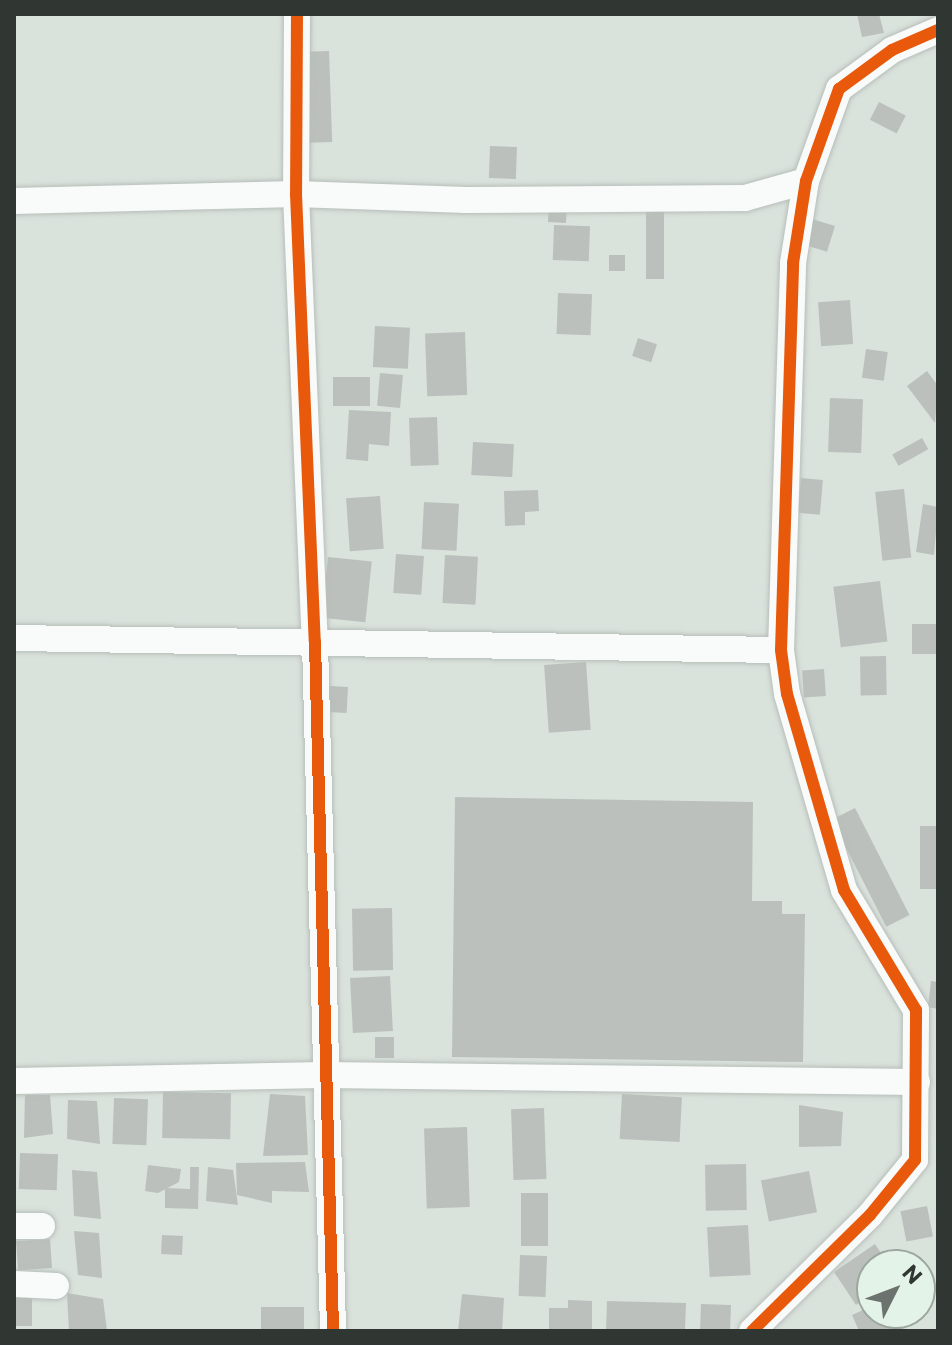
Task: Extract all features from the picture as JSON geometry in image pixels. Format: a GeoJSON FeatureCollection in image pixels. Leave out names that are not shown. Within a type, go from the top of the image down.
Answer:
{"type":"FeatureCollection","features":[{"type":"Feature","properties":{"kind":"street"},"geometry":{"type":"LineString","coordinates":[[297,14],[296,194],[315,642],[323,1075],[333,1331]]}},
{"type":"Feature","properties":{"kind":"street"},"geometry":{"type":"LineString","coordinates":[[752,1331],[860,1226],[915,1160],[916,1010],[844,890],[787,694],[781,650],[793,263],[806,181],[839,89],[892,50],[938,30]]}},
{"type":"Feature","properties":{"kind":"street"},"geometry":{"type":"LineString","coordinates":[[14,201],[296,194],[466,200],[745,198],[806,181]]}},
{"type":"Feature","properties":{"kind":"street"},"geometry":{"type":"LineString","coordinates":[[14,638],[781,650]]}},
{"type":"Feature","properties":{"kind":"street"},"geometry":{"type":"LineString","coordinates":[[14,1081],[323,1075],[917,1082]]}},
{"type":"Feature","properties":{"kind":"street"},"geometry":{"type":"LineString","coordinates":[[14,1226],[42,1226]]}},
{"type":"Feature","properties":{"kind":"street"},"geometry":{"type":"LineString","coordinates":[[14,1284],[56,1286]]}},
{"type":"Feature","properties":{"kind":"building"},"geometry":{"type":"Polygon","coordinates":[[[857,14],[879,14],[884,33],[862,37],[857,14]]]}},
{"type":"Feature","properties":{"kind":"building"},"geometry":{"type":"Polygon","coordinates":[[[329,51],[332,142],[308,143],[305,52],[329,51]]]}},
{"type":"Feature","properties":{"kind":"building"},"geometry":{"type":"Polygon","coordinates":[[[879,102],[906,116],[897,133],[870,120],[879,102]]]}},
{"type":"Feature","properties":{"kind":"building"},"geometry":{"type":"Polygon","coordinates":[[[490,146],[517,147],[516,179],[489,178],[490,146]]]}},
{"type":"Feature","properties":{"kind":"building"},"geometry":{"type":"Polygon","coordinates":[[[549,203],[567,204],[566,223],[548,222],[549,203]]]}},
{"type":"Feature","properties":{"kind":"building"},"geometry":{"type":"Polygon","coordinates":[[[646,210],[664,210],[664,279],[646,279],[646,210]]]}},
{"type":"Feature","properties":{"kind":"building"},"geometry":{"type":"Polygon","coordinates":[[[812,219],[835,226],[827,252],[804,245],[812,219]]]}},
{"type":"Feature","properties":{"kind":"building"},"geometry":{"type":"Polygon","coordinates":[[[554,225],[590,226],[589,261],[553,260],[554,225]]]}},
{"type":"Feature","properties":{"kind":"building"},"geometry":{"type":"Polygon","coordinates":[[[609,255],[625,255],[625,271],[609,271],[609,255]]]}},
{"type":"Feature","properties":{"kind":"building"},"geometry":{"type":"Polygon","coordinates":[[[558,293],[592,294],[591,335],[557,334],[558,293]]]}},
{"type":"Feature","properties":{"kind":"building"},"geometry":{"type":"Polygon","coordinates":[[[850,300],[853,344],[821,346],[818,302],[850,300]]]}},
{"type":"Feature","properties":{"kind":"building"},"geometry":{"type":"Polygon","coordinates":[[[375,326],[410,328],[408,369],[373,367],[375,326]]]}},
{"type":"Feature","properties":{"kind":"building"},"geometry":{"type":"Polygon","coordinates":[[[465,332],[467,395],[427,396],[425,333],[465,332]]]}},
{"type":"Feature","properties":{"kind":"building"},"geometry":{"type":"Polygon","coordinates":[[[638,338],[657,344],[651,362],[632,356],[638,338]]]}},
{"type":"Feature","properties":{"kind":"building"},"geometry":{"type":"Polygon","coordinates":[[[866,349],[888,352],[884,381],[862,378],[866,349]]]}},
{"type":"Feature","properties":{"kind":"building"},"geometry":{"type":"Polygon","coordinates":[[[927,371],[938,386],[935,423],[907,386],[927,371]]]}},
{"type":"Feature","properties":{"kind":"building"},"geometry":{"type":"Polygon","coordinates":[[[380,373],[403,375],[400,408],[377,406],[380,373]]]}},
{"type":"Feature","properties":{"kind":"building"},"geometry":{"type":"Polygon","coordinates":[[[333,377],[370,377],[370,406],[333,406],[333,377]]]}},
{"type":"Feature","properties":{"kind":"building"},"geometry":{"type":"Polygon","coordinates":[[[830,398],[863,399],[861,453],[828,452],[830,398]]]}},
{"type":"Feature","properties":{"kind":"building"},"geometry":{"type":"Polygon","coordinates":[[[349,410],[391,412],[389,446],[369,444],[368,461],[346,459],[349,410]]]}},
{"type":"Feature","properties":{"kind":"building"},"geometry":{"type":"Polygon","coordinates":[[[437,417],[439,465],[411,466],[409,418],[437,417]]]}},
{"type":"Feature","properties":{"kind":"building"},"geometry":{"type":"Polygon","coordinates":[[[922,438],[928,449],[899,466],[892,454],[922,438]]]}},
{"type":"Feature","properties":{"kind":"building"},"geometry":{"type":"Polygon","coordinates":[[[473,442],[514,444],[512,477],[471,475],[473,442]]]}},
{"type":"Feature","properties":{"kind":"building"},"geometry":{"type":"Polygon","coordinates":[[[801,478],[823,480],[820,515],[798,513],[801,478]]]}},
{"type":"Feature","properties":{"kind":"building"},"geometry":{"type":"Polygon","coordinates":[[[904,489],[911,558],[882,561],[875,492],[904,489]]]}},
{"type":"Feature","properties":{"kind":"building"},"geometry":{"type":"Polygon","coordinates":[[[538,490],[539,511],[525,512],[525,525],[505,526],[504,491],[538,490]]]}},
{"type":"Feature","properties":{"kind":"building"},"geometry":{"type":"Polygon","coordinates":[[[380,496],[384,549],[350,551],[346,498],[380,496]]]}},
{"type":"Feature","properties":{"kind":"building"},"geometry":{"type":"Polygon","coordinates":[[[424,502],[459,504],[456,551],[422,549],[424,502]]]}},
{"type":"Feature","properties":{"kind":"building"},"geometry":{"type":"Polygon","coordinates":[[[923,504],[938,507],[934,555],[916,552],[923,504]]]}},
{"type":"Feature","properties":{"kind":"building"},"geometry":{"type":"Polygon","coordinates":[[[396,554],[424,556],[421,595],[393,593],[396,554]]]}},
{"type":"Feature","properties":{"kind":"building"},"geometry":{"type":"Polygon","coordinates":[[[445,555],[478,557],[475,605],[442,603],[445,555]]]}},
{"type":"Feature","properties":{"kind":"building"},"geometry":{"type":"Polygon","coordinates":[[[328,557],[372,562],[365,622],[322,618],[328,557]]]}},
{"type":"Feature","properties":{"kind":"building"},"geometry":{"type":"Polygon","coordinates":[[[880,581],[887,642],[841,647],[833,587],[880,581]]]}},
{"type":"Feature","properties":{"kind":"building"},"geometry":{"type":"Polygon","coordinates":[[[912,624],[938,624],[938,654],[912,654],[912,624]]]}},
{"type":"Feature","properties":{"kind":"building"},"geometry":{"type":"Polygon","coordinates":[[[860,656],[886,656],[887,695],[861,695],[860,656]]]}},
{"type":"Feature","properties":{"kind":"building"},"geometry":{"type":"Polygon","coordinates":[[[586,662],[591,730],[549,733],[544,665],[586,662]]]}},
{"type":"Feature","properties":{"kind":"building"},"geometry":{"type":"Polygon","coordinates":[[[824,669],[826,696],[804,697],[802,671],[824,669]]]}},
{"type":"Feature","properties":{"kind":"building"},"geometry":{"type":"Polygon","coordinates":[[[329,686],[348,687],[347,713],[328,712],[329,686]]]}},
{"type":"Feature","properties":{"kind":"building"},"geometry":{"type":"Polygon","coordinates":[[[455,797],[753,802],[752,901],[782,901],[782,914],[805,914],[803,1062],[452,1057],[455,797]]]}},
{"type":"Feature","properties":{"kind":"building"},"geometry":{"type":"Polygon","coordinates":[[[855,808],[909,915],[886,927],[832,820],[855,808]]]}},
{"type":"Feature","properties":{"kind":"building"},"geometry":{"type":"Polygon","coordinates":[[[920,826],[938,826],[938,889],[920,889],[920,826]]]}},
{"type":"Feature","properties":{"kind":"building"},"geometry":{"type":"Polygon","coordinates":[[[392,908],[393,970],[353,971],[352,909],[392,908]]]}},
{"type":"Feature","properties":{"kind":"building"},"geometry":{"type":"Polygon","coordinates":[[[390,976],[393,1031],[353,1033],[350,978],[390,976]]]}},
{"type":"Feature","properties":{"kind":"building"},"geometry":{"type":"Polygon","coordinates":[[[931,981],[938,982],[938,1009],[928,1007],[931,981]]]}},
{"type":"Feature","properties":{"kind":"building"},"geometry":{"type":"Polygon","coordinates":[[[375,1037],[394,1037],[394,1058],[375,1058],[375,1037]]]}},
{"type":"Feature","properties":{"kind":"building"},"geometry":{"type":"Polygon","coordinates":[[[163,1092],[231,1093],[230,1139],[162,1138],[163,1092]]]}},
{"type":"Feature","properties":{"kind":"building"},"geometry":{"type":"Polygon","coordinates":[[[270,1094],[305,1096],[308,1155],[263,1156],[270,1094]]]}},
{"type":"Feature","properties":{"kind":"building"},"geometry":{"type":"Polygon","coordinates":[[[622,1094],[682,1097],[680,1142],[620,1139],[622,1094]]]}},
{"type":"Feature","properties":{"kind":"building"},"geometry":{"type":"Polygon","coordinates":[[[25,1095],[50,1095],[53,1134],[24,1138],[25,1095]]]}},
{"type":"Feature","properties":{"kind":"building"},"geometry":{"type":"Polygon","coordinates":[[[114,1098],[148,1099],[146,1145],[112,1144],[114,1098]]]}},
{"type":"Feature","properties":{"kind":"building"},"geometry":{"type":"Polygon","coordinates":[[[68,1100],[97,1101],[100,1144],[67,1139],[68,1100]]]}},
{"type":"Feature","properties":{"kind":"building"},"geometry":{"type":"Polygon","coordinates":[[[799,1105],[843,1112],[841,1146],[799,1147],[799,1105]]]}},
{"type":"Feature","properties":{"kind":"building"},"geometry":{"type":"Polygon","coordinates":[[[544,1108],[546,1179],[513,1180],[511,1109],[544,1108]]]}},
{"type":"Feature","properties":{"kind":"building"},"geometry":{"type":"Polygon","coordinates":[[[467,1127],[470,1207],[427,1208],[424,1129],[467,1127]]]}},
{"type":"Feature","properties":{"kind":"building"},"geometry":{"type":"Polygon","coordinates":[[[20,1153],[58,1154],[57,1190],[19,1189],[20,1153]]]}},
{"type":"Feature","properties":{"kind":"building"},"geometry":{"type":"Polygon","coordinates":[[[305,1162],[309,1192],[272,1191],[272,1203],[237,1195],[236,1163],[305,1162]]]}},
{"type":"Feature","properties":{"kind":"building"},"geometry":{"type":"Polygon","coordinates":[[[746,1164],[747,1210],[706,1211],[705,1165],[746,1164]]]}},
{"type":"Feature","properties":{"kind":"building"},"geometry":{"type":"Polygon","coordinates":[[[148,1165],[181,1169],[179,1182],[158,1193],[145,1191],[148,1165]]]}},
{"type":"Feature","properties":{"kind":"building"},"geometry":{"type":"Polygon","coordinates":[[[190,1167],[199,1167],[198,1209],[165,1208],[165,1188],[190,1189],[190,1167]]]}},
{"type":"Feature","properties":{"kind":"building"},"geometry":{"type":"Polygon","coordinates":[[[208,1167],[233,1170],[238,1205],[206,1201],[208,1167]]]}},
{"type":"Feature","properties":{"kind":"building"},"geometry":{"type":"Polygon","coordinates":[[[72,1170],[97,1172],[101,1219],[74,1216],[72,1170]]]}},
{"type":"Feature","properties":{"kind":"building"},"geometry":{"type":"Polygon","coordinates":[[[809,1171],[817,1212],[769,1222],[761,1180],[809,1171]]]}},
{"type":"Feature","properties":{"kind":"building"},"geometry":{"type":"Polygon","coordinates":[[[521,1193],[548,1193],[548,1246],[521,1246],[521,1193]]]}},
{"type":"Feature","properties":{"kind":"building"},"geometry":{"type":"Polygon","coordinates":[[[927,1206],[933,1236],[906,1242],[900,1211],[927,1206]]]}},
{"type":"Feature","properties":{"kind":"building"},"geometry":{"type":"Polygon","coordinates":[[[748,1225],[751,1275],[710,1277],[707,1227],[748,1225]]]}},
{"type":"Feature","properties":{"kind":"building"},"geometry":{"type":"Polygon","coordinates":[[[74,1231],[99,1233],[102,1278],[78,1275],[74,1231]]]}},
{"type":"Feature","properties":{"kind":"building"},"geometry":{"type":"Polygon","coordinates":[[[162,1235],[183,1236],[182,1255],[161,1254],[162,1235]]]}},
{"type":"Feature","properties":{"kind":"building"},"geometry":{"type":"Polygon","coordinates":[[[50,1239],[52,1268],[18,1270],[16,1241],[50,1239]]]}},
{"type":"Feature","properties":{"kind":"building"},"geometry":{"type":"Polygon","coordinates":[[[520,1255],[547,1256],[546,1297],[519,1296],[520,1255]]]}},
{"type":"Feature","properties":{"kind":"building"},"geometry":{"type":"Polygon","coordinates":[[[856,1257],[856,1305],[834,1272],[856,1257]]]}},
{"type":"Feature","properties":{"kind":"building"},"geometry":{"type":"Polygon","coordinates":[[[67,1293],[103,1299],[107,1331],[69,1331],[67,1293]]]}},
{"type":"Feature","properties":{"kind":"building"},"geometry":{"type":"Polygon","coordinates":[[[462,1294],[504,1298],[502,1331],[458,1331],[462,1294]]]}},
{"type":"Feature","properties":{"kind":"building"},"geometry":{"type":"Polygon","coordinates":[[[14,1297],[32,1297],[32,1326],[14,1326],[14,1297]]]}},
{"type":"Feature","properties":{"kind":"building"},"geometry":{"type":"Polygon","coordinates":[[[568,1300],[592,1301],[592,1331],[549,1331],[549,1308],[568,1308],[568,1300]]]}},
{"type":"Feature","properties":{"kind":"building"},"geometry":{"type":"Polygon","coordinates":[[[607,1301],[686,1303],[685,1329],[606,1331],[607,1301]]]}},
{"type":"Feature","properties":{"kind":"building"},"geometry":{"type":"Polygon","coordinates":[[[701,1304],[731,1305],[730,1331],[700,1331],[701,1304]]]}},
{"type":"Feature","properties":{"kind":"building"},"geometry":{"type":"Polygon","coordinates":[[[261,1307],[304,1307],[304,1331],[261,1331],[261,1307]]]}},
{"type":"Feature","properties":{"kind":"building"},"geometry":{"type":"Polygon","coordinates":[[[858,1329],[904,1331],[859,1331],[858,1329]]]}},
{"type":"Feature","properties":{"kind":"cycle path"},"geometry":{"type":"LineString","coordinates":[[297,14],[296,194],[315,642],[333,1331]]}},
{"type":"Feature","properties":{"kind":"cycle path"},"geometry":{"type":"LineString","coordinates":[[752,1331],[870,1215],[915,1160],[916,1010],[844,890],[787,694],[781,650],[793,263],[806,181],[839,89],[892,50],[938,30]]}}]}
